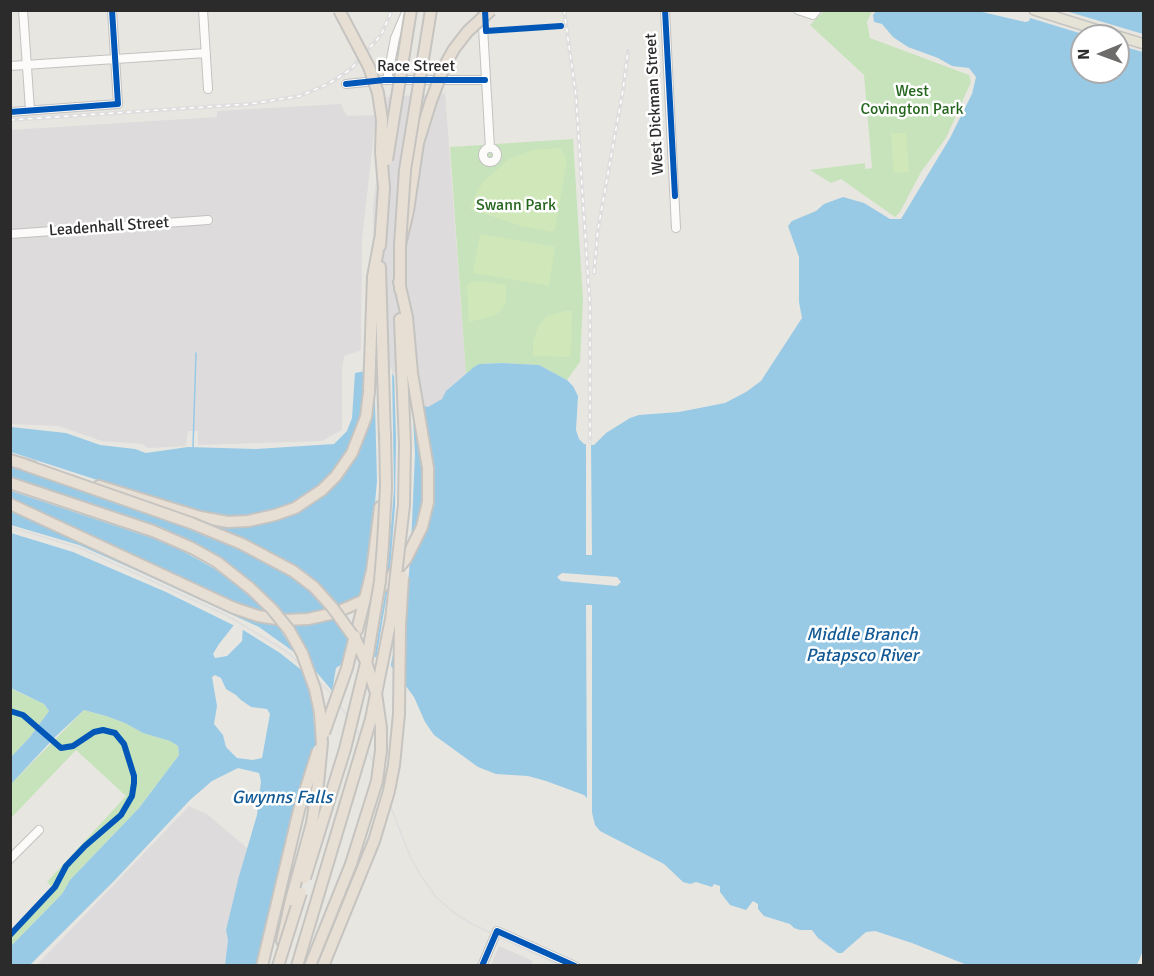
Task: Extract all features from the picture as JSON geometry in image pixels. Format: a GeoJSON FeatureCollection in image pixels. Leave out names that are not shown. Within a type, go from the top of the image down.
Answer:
{"type":"FeatureCollection","features":[{"type":"Feature","properties":{"kind":"highway"},"geometry":{"type":"LineString","coordinates":[[339,10],[369,67],[378,93],[382,120],[381,152],[384,188]]}},
{"type":"Feature","properties":{"kind":"highway"},"geometry":{"type":"LineString","coordinates":[[278,966],[343,758],[367,659],[380,581],[386,487],[380,239],[391,131],[409,10]]}},
{"type":"Feature","properties":{"kind":"highway"},"geometry":{"type":"LineString","coordinates":[[323,966],[374,841],[394,765],[399,714],[405,445],[399,282],[400,245],[405,170],[431,10]]}},
{"type":"Feature","properties":{"kind":"highway"},"geometry":{"type":"LineString","coordinates":[[400,245],[408,211],[418,142],[435,89],[454,49],[468,31],[491,10]]}},
{"type":"Feature","properties":{"kind":"highway"},"geometry":{"type":"LineString","coordinates":[[25,465],[218,521],[248,521],[266,518],[304,503],[322,490],[342,468],[357,445],[364,426],[369,392],[373,277],[380,239]]}},
{"type":"Feature","properties":{"kind":"highway"},"geometry":{"type":"LineString","coordinates":[[10,504],[251,614],[275,619],[308,619],[335,613],[362,601],[384,585],[406,559],[422,527],[428,502],[428,468],[412,373],[408,317],[399,282]]}},
{"type":"Feature","properties":{"kind":"highway"},"geometry":{"type":"LineString","coordinates":[[262,966],[306,786],[347,668],[368,589],[378,534],[385,432]]}},
{"type":"Feature","properties":{"kind":"highway"},"geometry":{"type":"LineString","coordinates":[[10,460],[206,528],[262,554],[293,571],[314,587],[342,619],[356,640],[366,662],[378,702],[381,739],[379,772],[360,839],[310,966]]}},
{"type":"Feature","properties":{"kind":"highway"},"geometry":{"type":"LineString","coordinates":[[10,483],[153,531],[204,555],[229,571],[262,598],[296,641],[312,677],[318,701],[321,757],[312,823],[286,918],[278,966]]}},
{"type":"Feature","properties":{"kind":"highway"},"geometry":{"type":"LineString","coordinates":[[297,966],[371,719],[388,638],[404,505]]}},
{"type":"Feature","properties":{"kind":"main road"},"geometry":{"type":"LineString","coordinates":[[1034,10],[1079,24]]}},
{"type":"Feature","properties":{"kind":"street"},"geometry":{"type":"LineString","coordinates":[[23,10],[30,110]]}},
{"type":"Feature","properties":{"kind":"street"},"geometry":{"type":"LineString","coordinates":[[10,112],[118,104],[112,10]]}},
{"type":"Feature","properties":{"kind":"street"},"geometry":{"type":"LineString","coordinates":[[203,10],[208,88]]}},
{"type":"Feature","properties":{"kind":"street"},"geometry":{"type":"LineString","coordinates":[[387,80],[395,38],[409,10]]}},
{"type":"Feature","properties":{"kind":"street"},"geometry":{"type":"LineString","coordinates":[[477,10],[481,66],[485,80]]}},
{"type":"Feature","properties":{"kind":"street"},"geometry":{"type":"LineString","coordinates":[[482,10],[490,148]]}},
{"type":"Feature","properties":{"kind":"street","name":"West Dickman Street"},"geometry":{"type":"LineString","coordinates":[[665,10],[676,228]]}},
{"type":"Feature","properties":{"kind":"street"},"geometry":{"type":"LineString","coordinates":[[798,10],[815,13]]}},
{"type":"Feature","properties":{"kind":"street"},"geometry":{"type":"LineString","coordinates":[[10,66],[206,53]]}},
{"type":"Feature","properties":{"kind":"street","name":"Race Street"},"geometry":{"type":"LineString","coordinates":[[346,84],[387,80],[485,80]]}},
{"type":"Feature","properties":{"kind":"street","name":"Leadenhall Street"},"geometry":{"type":"LineString","coordinates":[[10,234],[208,220]]}},
{"type":"Feature","properties":{"kind":"street"},"geometry":{"type":"LineString","coordinates":[[10,859],[39,830]]}},
{"type":"Feature","properties":{"kind":"street"},"geometry":{"type":"LineString","coordinates":[[482,966],[497,931],[575,966]]}},
{"type":"Feature","properties":{"kind":"shaded area"},"geometry":{"type":"Polygon","coordinates":[[[445,93],[466,374],[446,391],[443,399],[428,407],[410,402],[376,369],[373,207],[387,97],[445,93]]]}},
{"type":"Feature","properties":{"kind":"shaded area"},"geometry":{"type":"Polygon","coordinates":[[[341,104],[347,116],[376,115],[362,239],[361,350],[344,356],[342,430],[322,441],[198,445],[198,431],[188,431],[186,446],[148,448],[142,444],[102,441],[58,426],[11,424],[10,130],[217,117],[217,111],[341,104]]]}},
{"type":"Feature","properties":{"kind":"shaded area"},"geometry":{"type":"Polygon","coordinates":[[[189,806],[207,814],[247,848],[226,930],[228,940],[225,965],[36,966],[189,806]]]}},
{"type":"Feature","properties":{"kind":"shaded area"},"geometry":{"type":"Polygon","coordinates":[[[499,946],[533,961],[531,965],[491,965],[499,946]]]}},
{"type":"Feature","properties":{"kind":"green space","name":"West Covington Park"},"geometry":{"type":"Polygon","coordinates":[[[824,11],[872,11],[867,22],[870,38],[969,75],[971,82],[946,138],[921,172],[900,212],[895,217],[841,179],[831,183],[810,170],[865,163],[865,169],[872,168],[864,75],[810,25],[824,11]]]}},
{"type":"Feature","properties":{"kind":"green space"},"geometry":{"type":"Polygon","coordinates":[[[891,133],[906,133],[909,172],[894,173],[891,133]]]}},
{"type":"Feature","properties":{"kind":"green space","name":"Swann Park"},"geometry":{"type":"Polygon","coordinates":[[[573,139],[583,300],[580,362],[567,380],[539,365],[479,364],[466,374],[450,147],[573,139]]]}},
{"type":"Feature","properties":{"kind":"green space"},"geometry":{"type":"Polygon","coordinates":[[[560,148],[567,160],[555,229],[551,232],[521,226],[470,209],[484,181],[509,159],[533,150],[560,148]]]}},
{"type":"Feature","properties":{"kind":"green space"},"geometry":{"type":"Polygon","coordinates":[[[480,234],[555,247],[549,286],[473,273],[480,234]]]}},
{"type":"Feature","properties":{"kind":"green space"},"geometry":{"type":"Polygon","coordinates":[[[483,281],[506,285],[506,302],[501,311],[493,316],[469,322],[467,286],[470,282],[483,281]]]}},
{"type":"Feature","properties":{"kind":"green space"},"geometry":{"type":"Polygon","coordinates":[[[572,311],[571,354],[568,357],[533,356],[533,341],[539,325],[547,316],[572,311]]]}},
{"type":"Feature","properties":{"kind":"green space"},"geometry":{"type":"Polygon","coordinates":[[[10,688],[44,704],[49,711],[30,737],[11,757],[10,688]]]}},
{"type":"Feature","properties":{"kind":"green space"},"geometry":{"type":"Polygon","coordinates":[[[84,710],[106,716],[143,733],[170,741],[178,746],[179,755],[139,808],[70,880],[62,894],[11,946],[11,933],[53,888],[47,882],[126,796],[76,750],[11,818],[11,784],[84,710]]]}},
{"type":"Feature","properties":{"kind":"water","name":"Middle Branch Patapsco River"},"geometry":{"type":"Polygon","coordinates":[[[876,11],[978,11],[1025,22],[1029,21],[1033,11],[1143,11],[1144,948],[1137,965],[967,965],[875,931],[866,932],[842,953],[838,953],[818,938],[812,930],[800,930],[790,924],[764,916],[758,909],[758,904],[753,901],[746,910],[730,905],[720,892],[720,886],[714,884],[712,887],[696,882],[690,884],[683,882],[664,864],[600,831],[595,825],[589,800],[584,795],[528,776],[496,774],[478,767],[434,735],[425,722],[414,697],[389,663],[367,655],[354,656],[336,668],[323,745],[312,777],[266,965],[225,965],[228,940],[226,930],[257,815],[261,781],[259,773],[238,768],[212,781],[190,800],[116,879],[29,966],[11,965],[11,946],[62,894],[70,880],[139,808],[179,755],[178,746],[170,741],[143,733],[106,716],[84,710],[11,784],[11,757],[30,737],[49,711],[44,704],[11,688],[11,427],[66,433],[100,445],[135,449],[146,453],[188,447],[256,449],[334,444],[347,431],[352,418],[355,373],[376,369],[391,372],[410,402],[428,407],[442,399],[446,391],[479,364],[502,363],[539,365],[567,380],[578,396],[576,430],[579,439],[584,444],[594,445],[606,433],[639,415],[679,412],[725,403],[761,381],[802,318],[799,302],[799,257],[788,226],[792,221],[816,211],[824,204],[843,197],[864,203],[890,219],[901,219],[950,138],[972,94],[976,77],[969,68],[952,66],[908,47],[893,37],[882,24],[874,22],[873,15],[876,11]],[[234,625],[213,654],[215,658],[227,656],[242,641],[243,626],[234,625]],[[215,675],[212,677],[217,706],[214,724],[223,735],[226,747],[237,758],[253,760],[262,758],[270,714],[267,709],[251,707],[241,700],[226,689],[221,678],[215,675]]]}},
{"type":"Feature","properties":{"kind":"pier"},"geometry":{"type":"Polygon","coordinates":[[[1030,10],[1066,11],[1110,24],[1070,24],[1070,30],[1027,17],[1030,10]]]}},
{"type":"Feature","properties":{"kind":"pier"},"geometry":{"type":"Polygon","coordinates":[[[1130,30],[1143,34],[1143,52],[1130,48],[1130,30]]]}},
{"type":"Feature","properties":{"kind":"pier"},"geometry":{"type":"Polygon","coordinates":[[[374,366],[392,369],[394,489],[387,578],[390,570],[395,506],[394,371],[412,400],[415,454],[411,545],[422,519],[427,482],[414,400],[420,402],[432,469],[433,488],[429,514],[420,541],[410,560],[404,633],[403,688],[397,679],[397,635],[390,669],[376,660],[388,587],[374,659],[357,659],[358,654],[355,649],[351,661],[343,666],[350,640],[335,617],[290,624],[313,668],[334,693],[325,745],[311,791],[314,769],[308,787],[264,965],[258,965],[295,809],[316,745],[312,702],[304,672],[239,626],[73,552],[11,533],[11,525],[79,545],[259,627],[294,652],[293,650],[276,623],[241,614],[11,508],[11,501],[235,605],[270,616],[249,594],[215,569],[170,544],[11,491],[11,478],[190,542],[226,563],[249,580],[284,617],[306,617],[330,612],[292,576],[242,548],[176,522],[11,465],[11,452],[202,514],[237,518],[266,515],[310,495],[340,466],[358,432],[364,406],[366,368],[373,367],[370,408],[363,436],[347,466],[328,489],[305,505],[270,520],[240,524],[206,522],[252,542],[296,567],[319,585],[341,608],[361,599],[371,547],[377,481],[374,366]]]}},
{"type":"Feature","properties":{"kind":"pier"},"geometry":{"type":"Polygon","coordinates":[[[586,442],[591,442],[592,555],[586,555],[586,442]]]}},
{"type":"Feature","properties":{"kind":"pier"},"geometry":{"type":"Polygon","coordinates":[[[562,573],[617,577],[621,582],[617,586],[561,581],[557,577],[562,573]]]}},
{"type":"Feature","properties":{"kind":"pier"},"geometry":{"type":"Polygon","coordinates":[[[586,605],[592,605],[592,824],[587,801],[586,605]]]}},
{"type":"Feature","properties":{"kind":"waterway"},"geometry":{"type":"LineString","coordinates":[[193,447],[196,353]]}},
{"type":"Feature","properties":{"kind":"tram line"},"geometry":{"type":"LineString","coordinates":[[10,527],[80,548],[226,615],[286,651],[328,690],[354,725],[373,762],[410,856],[436,897],[470,923],[561,966]]}},
{"type":"Feature","properties":{"kind":"railway"},"geometry":{"type":"LineString","coordinates":[[10,120],[250,104],[300,96],[328,84],[351,69],[381,35],[392,10]]}},
{"type":"Feature","properties":{"kind":"railway"},"geometry":{"type":"LineString","coordinates":[[564,10],[576,96],[590,307],[590,442]]}},
{"type":"Feature","properties":{"kind":"railway"},"geometry":{"type":"LineString","coordinates":[[594,273],[598,229],[628,51]]}},
{"type":"Feature","properties":{"kind":"cycle path"},"geometry":{"type":"LineString","coordinates":[[10,112],[118,104],[112,10]]}},
{"type":"Feature","properties":{"kind":"cycle path"},"geometry":{"type":"LineString","coordinates":[[485,10],[486,31],[561,26]]}},
{"type":"Feature","properties":{"kind":"cycle path"},"geometry":{"type":"LineString","coordinates":[[665,10],[675,196]]}},
{"type":"Feature","properties":{"kind":"cycle path"},"geometry":{"type":"LineString","coordinates":[[346,84],[384,80],[485,80]]}},
{"type":"Feature","properties":{"kind":"cycle path"},"geometry":{"type":"LineString","coordinates":[[10,711],[23,715],[61,748],[73,746],[94,732],[103,730],[115,733],[124,744],[134,776],[132,796],[121,815],[66,866],[55,887],[10,935]]}},
{"type":"Feature","properties":{"kind":"cycle path"},"geometry":{"type":"LineString","coordinates":[[482,966],[497,931],[575,966]]}},
{"type":"Feature","properties":{"kind":"water label","name":"Gwynns Falls"},"geometry":{"type":"Point","coordinates":[282,798]}}]}
